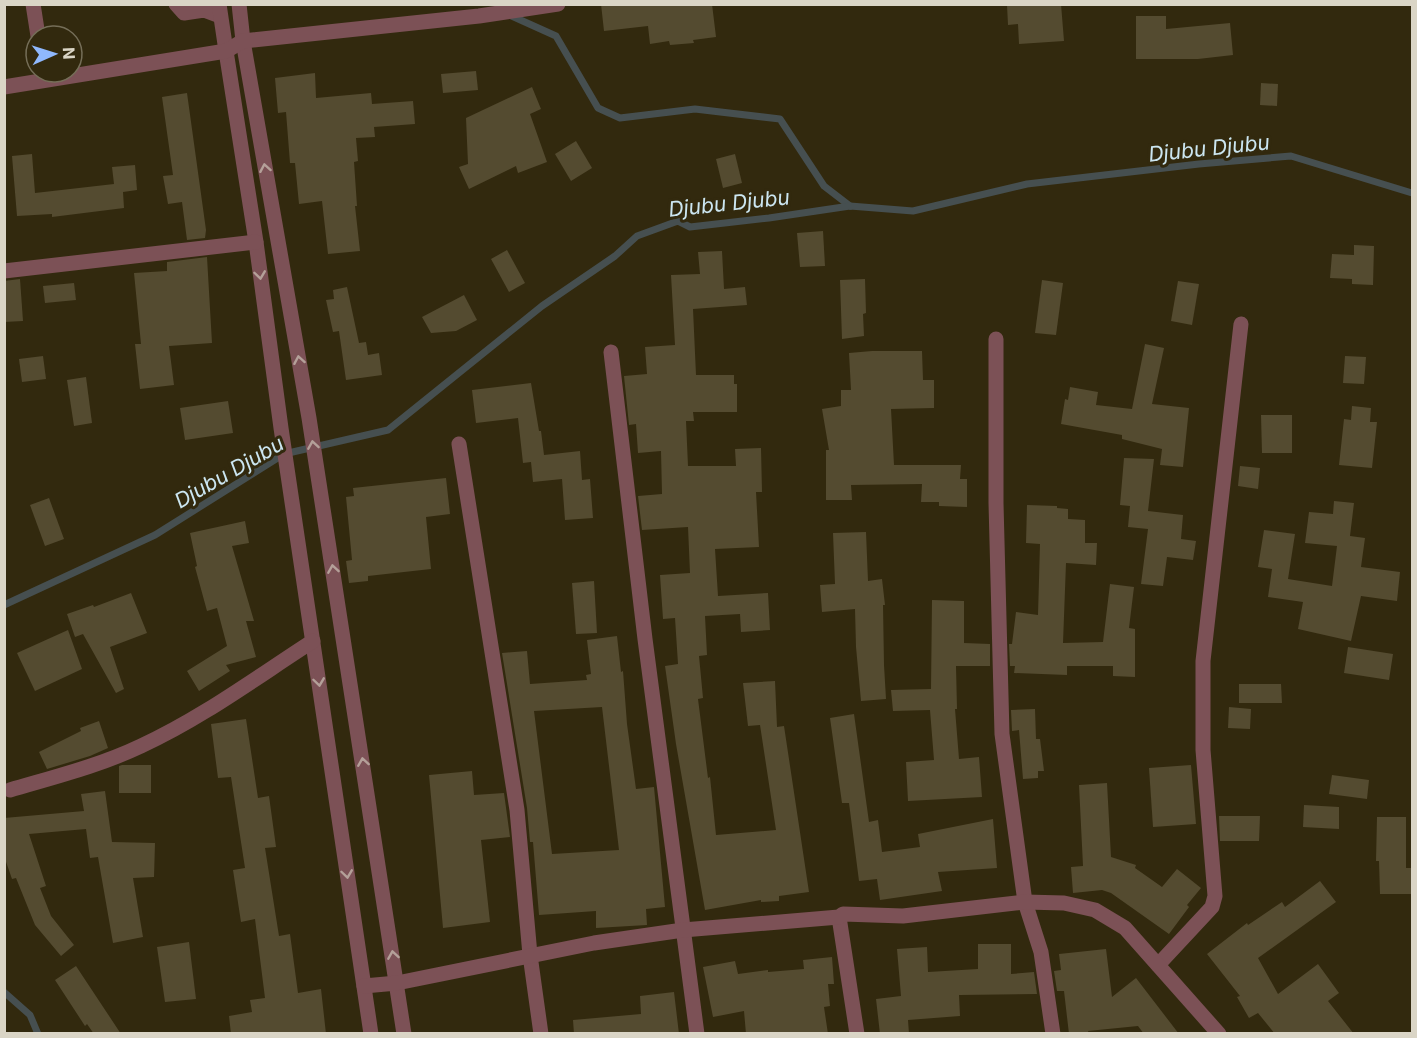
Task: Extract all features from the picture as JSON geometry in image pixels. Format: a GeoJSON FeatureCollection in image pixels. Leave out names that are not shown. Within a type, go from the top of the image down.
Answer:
{"type":"FeatureCollection","features":[{"type":"Feature","properties":{"kind":"street"},"geometry":{"type":"LineString","coordinates":[[33,4],[36,24]]}},
{"type":"Feature","properties":{"kind":"street"},"geometry":{"type":"LineString","coordinates":[[176,4],[184,13],[220,10],[371,1034]]}},
{"type":"Feature","properties":{"kind":"street"},"geometry":{"type":"LineString","coordinates":[[238,4],[318,471],[404,1034]]}},
{"type":"Feature","properties":{"kind":"street"},"geometry":{"type":"LineString","coordinates":[[84,71],[226,51],[243,41],[480,16],[558,4]]}},
{"type":"Feature","properties":{"kind":"street"},"geometry":{"type":"LineString","coordinates":[[4,87],[24,82]]}},
{"type":"Feature","properties":{"kind":"street"},"geometry":{"type":"LineString","coordinates":[[4,271],[256,242]]}},
{"type":"Feature","properties":{"kind":"street"},"geometry":{"type":"LineString","coordinates":[[1158,965],[1212,907],[1215,896],[1203,750],[1203,661],[1241,324]]}},
{"type":"Feature","properties":{"kind":"street"},"geometry":{"type":"LineString","coordinates":[[996,339],[996,503],[1002,734],[1025,902],[1041,952],[1053,1034]]}},
{"type":"Feature","properties":{"kind":"street"},"geometry":{"type":"LineString","coordinates":[[611,352],[645,639],[697,1034]]}},
{"type":"Feature","properties":{"kind":"street"},"geometry":{"type":"LineString","coordinates":[[459,444],[517,810],[530,955],[541,1034]]}},
{"type":"Feature","properties":{"kind":"street"},"geometry":{"type":"LineString","coordinates":[[10,790],[90,767],[141,747],[186,723],[313,640]]}},
{"type":"Feature","properties":{"kind":"street"},"geometry":{"type":"LineString","coordinates":[[364,986],[397,983],[594,943],[683,930],[839,917],[843,914],[903,916],[1025,902],[1064,903],[1095,910],[1125,928],[1219,1034]]}},
{"type":"Feature","properties":{"kind":"street"},"geometry":{"type":"LineString","coordinates":[[839,917],[857,1034]]}},
{"type":"Feature","properties":{"kind":"building"},"geometry":{"type":"Polygon","coordinates":[[[601,4],[712,4],[716,37],[693,40],[694,43],[670,45],[669,41],[650,44],[648,26],[604,31],[601,4]]]}},
{"type":"Feature","properties":{"kind":"building"},"geometry":{"type":"Polygon","coordinates":[[[1061,4],[1064,41],[1019,44],[1018,24],[1008,25],[1007,5],[1061,4]]]}},
{"type":"Feature","properties":{"kind":"building"},"geometry":{"type":"Polygon","coordinates":[[[1136,16],[1166,16],[1166,29],[1230,23],[1233,55],[1198,59],[1136,59],[1136,16]]]}},
{"type":"Feature","properties":{"kind":"building"},"geometry":{"type":"Polygon","coordinates":[[[476,71],[478,90],[443,93],[441,74],[476,71]]]}},
{"type":"Feature","properties":{"kind":"building"},"geometry":{"type":"Polygon","coordinates":[[[315,73],[316,98],[371,93],[372,104],[413,101],[415,124],[374,127],[375,137],[356,138],[358,161],[354,162],[357,206],[355,206],[360,251],[328,254],[322,201],[299,204],[295,163],[290,163],[286,112],[278,113],[275,78],[315,73]]]}},
{"type":"Feature","properties":{"kind":"building"},"geometry":{"type":"Polygon","coordinates":[[[1261,83],[1278,84],[1277,106],[1260,105],[1261,83]]]}},
{"type":"Feature","properties":{"kind":"building"},"geometry":{"type":"Polygon","coordinates":[[[532,87],[541,109],[530,114],[547,162],[518,173],[516,166],[469,189],[459,167],[468,164],[466,118],[532,87]]]}},
{"type":"Feature","properties":{"kind":"building"},"geometry":{"type":"Polygon","coordinates":[[[187,93],[206,230],[205,238],[187,240],[182,202],[168,204],[163,176],[173,175],[162,97],[187,93]]]}},
{"type":"Feature","properties":{"kind":"building"},"geometry":{"type":"Polygon","coordinates":[[[576,141],[592,168],[571,181],[555,154],[576,141]]]}},
{"type":"Feature","properties":{"kind":"building"},"geometry":{"type":"Polygon","coordinates":[[[32,154],[35,193],[114,184],[112,167],[135,165],[137,190],[123,192],[124,208],[52,217],[52,214],[17,216],[12,156],[32,154]]]}},
{"type":"Feature","properties":{"kind":"building"},"geometry":{"type":"Polygon","coordinates":[[[735,154],[742,183],[723,188],[716,159],[735,154]]]}},
{"type":"Feature","properties":{"kind":"building"},"geometry":{"type":"Polygon","coordinates":[[[823,231],[825,266],[800,267],[797,233],[823,231]]]}},
{"type":"Feature","properties":{"kind":"building"},"geometry":{"type":"Polygon","coordinates":[[[1354,245],[1374,246],[1373,285],[1352,284],[1352,279],[1330,278],[1332,254],[1354,255],[1354,245]]]}},
{"type":"Feature","properties":{"kind":"building"},"geometry":{"type":"Polygon","coordinates":[[[507,250],[525,283],[509,292],[491,259],[507,250]]]}},
{"type":"Feature","properties":{"kind":"building"},"geometry":{"type":"Polygon","coordinates":[[[722,251],[724,289],[745,287],[747,305],[693,309],[696,375],[734,375],[734,384],[737,384],[737,412],[693,412],[694,421],[686,421],[688,466],[736,466],[735,449],[761,448],[762,492],[756,492],[759,547],[715,549],[718,596],[768,593],[770,630],[741,632],[740,614],[705,616],[707,655],[699,656],[703,698],[698,699],[708,778],[710,777],[716,835],[776,830],[760,725],[748,726],[743,683],[775,681],[777,727],[784,726],[809,892],[779,896],[779,901],[761,902],[761,900],[705,910],[665,666],[678,664],[675,618],[663,619],[660,575],[690,573],[688,527],[642,530],[638,496],[662,494],[661,451],[638,453],[636,424],[629,425],[624,376],[647,374],[645,347],[675,345],[671,275],[700,274],[698,252],[722,251]]]}},
{"type":"Feature","properties":{"kind":"building"},"geometry":{"type":"Polygon","coordinates":[[[207,257],[212,343],[169,346],[174,385],[140,389],[135,344],[141,344],[134,273],[167,271],[167,262],[207,257]]]}},
{"type":"Feature","properties":{"kind":"building"},"geometry":{"type":"Polygon","coordinates":[[[20,279],[23,321],[4,322],[4,281],[20,279]]]}},
{"type":"Feature","properties":{"kind":"building"},"geometry":{"type":"Polygon","coordinates":[[[865,279],[864,336],[842,339],[840,280],[865,279]]]}},
{"type":"Feature","properties":{"kind":"building"},"geometry":{"type":"Polygon","coordinates":[[[1042,280],[1063,283],[1056,335],[1035,333],[1042,280]]]}},
{"type":"Feature","properties":{"kind":"building"},"geometry":{"type":"Polygon","coordinates":[[[1178,281],[1199,284],[1192,325],[1171,321],[1178,281]]]}},
{"type":"Feature","properties":{"kind":"building"},"geometry":{"type":"Polygon","coordinates":[[[74,283],[76,300],[45,303],[43,286],[74,283]]]}},
{"type":"Feature","properties":{"kind":"building"},"geometry":{"type":"Polygon","coordinates":[[[347,287],[359,343],[366,342],[368,355],[379,353],[382,375],[346,380],[339,331],[333,332],[326,300],[334,299],[333,290],[347,287]]]}},
{"type":"Feature","properties":{"kind":"building"},"geometry":{"type":"Polygon","coordinates":[[[464,295],[477,320],[456,331],[431,333],[422,317],[464,295]]]}},
{"type":"Feature","properties":{"kind":"building"},"geometry":{"type":"Polygon","coordinates":[[[1145,344],[1164,348],[1152,404],[1189,408],[1183,467],[1160,465],[1162,449],[1122,439],[1122,435],[1061,424],[1065,399],[1068,400],[1070,387],[1098,392],[1096,405],[1132,409],[1145,344]]]}},
{"type":"Feature","properties":{"kind":"building"},"geometry":{"type":"Polygon","coordinates":[[[922,351],[923,380],[934,380],[934,408],[891,409],[894,465],[961,465],[960,479],[967,479],[967,507],[939,506],[939,502],[921,502],[922,484],[851,485],[852,500],[826,500],[826,450],[829,450],[822,409],[841,406],[841,390],[851,390],[849,353],[922,351]]]}},
{"type":"Feature","properties":{"kind":"building"},"geometry":{"type":"Polygon","coordinates":[[[43,356],[46,379],[22,382],[19,359],[43,356]]]}},
{"type":"Feature","properties":{"kind":"building"},"geometry":{"type":"Polygon","coordinates":[[[1345,356],[1366,357],[1364,384],[1343,383],[1345,356]]]}},
{"type":"Feature","properties":{"kind":"building"},"geometry":{"type":"Polygon","coordinates":[[[86,377],[92,423],[74,426],[67,380],[86,377]]]}},
{"type":"Feature","properties":{"kind":"building"},"geometry":{"type":"Polygon","coordinates":[[[531,383],[544,455],[580,451],[582,480],[590,479],[593,518],[565,520],[562,479],[533,482],[531,462],[523,463],[518,418],[476,423],[472,390],[531,383]]]}},
{"type":"Feature","properties":{"kind":"building"},"geometry":{"type":"Polygon","coordinates":[[[228,401],[233,433],[185,440],[180,408],[228,401]]]}},
{"type":"Feature","properties":{"kind":"building"},"geometry":{"type":"Polygon","coordinates":[[[1352,406],[1371,408],[1370,422],[1377,422],[1372,468],[1339,465],[1344,419],[1351,420],[1352,406]]]}},
{"type":"Feature","properties":{"kind":"building"},"geometry":{"type":"Polygon","coordinates":[[[1261,415],[1292,415],[1292,453],[1262,453],[1261,415]]]}},
{"type":"Feature","properties":{"kind":"building"},"geometry":{"type":"Polygon","coordinates":[[[1124,458],[1154,459],[1148,511],[1183,515],[1181,539],[1196,541],[1193,560],[1167,557],[1163,586],[1141,584],[1148,529],[1128,527],[1130,506],[1120,505],[1124,458]]]}},
{"type":"Feature","properties":{"kind":"building"},"geometry":{"type":"Polygon","coordinates":[[[1240,466],[1260,468],[1258,489],[1238,486],[1240,466]]]}},
{"type":"Feature","properties":{"kind":"building"},"geometry":{"type":"Polygon","coordinates":[[[446,478],[450,514],[426,517],[431,569],[368,576],[368,581],[349,583],[346,561],[352,560],[346,497],[354,496],[353,488],[446,478]]]}},
{"type":"Feature","properties":{"kind":"building"},"geometry":{"type":"Polygon","coordinates":[[[49,498],[64,539],[45,546],[30,505],[49,498]]]}},
{"type":"Feature","properties":{"kind":"building"},"geometry":{"type":"Polygon","coordinates":[[[1334,501],[1354,503],[1350,536],[1365,538],[1361,567],[1400,572],[1397,601],[1361,596],[1351,641],[1298,629],[1303,602],[1268,597],[1272,569],[1258,567],[1264,530],[1295,534],[1288,579],[1332,586],[1337,546],[1305,543],[1309,512],[1333,514],[1334,501]]]}},
{"type":"Feature","properties":{"kind":"building"},"geometry":{"type":"Polygon","coordinates":[[[1027,505],[1057,506],[1057,508],[1068,509],[1068,519],[1085,520],[1085,543],[1097,543],[1096,565],[1066,563],[1063,643],[1103,642],[1110,584],[1134,587],[1129,628],[1135,629],[1135,677],[1113,676],[1113,666],[1067,666],[1067,675],[1014,673],[1015,666],[1010,666],[1009,644],[1012,644],[1016,612],[1038,615],[1040,544],[1026,543],[1027,505]]]}},
{"type":"Feature","properties":{"kind":"building"},"geometry":{"type":"Polygon","coordinates":[[[245,521],[249,543],[232,546],[254,621],[246,621],[256,657],[226,665],[230,671],[199,691],[187,671],[227,646],[217,608],[207,611],[195,567],[197,566],[190,533],[245,521]]]}},
{"type":"Feature","properties":{"kind":"building"},"geometry":{"type":"Polygon","coordinates":[[[866,532],[868,581],[882,579],[885,605],[883,605],[886,699],[861,701],[855,609],[822,612],[820,585],[835,584],[833,533],[866,532]]]}},
{"type":"Feature","properties":{"kind":"building"},"geometry":{"type":"Polygon","coordinates":[[[594,581],[597,633],[576,634],[572,583],[594,581]]]}},
{"type":"Feature","properties":{"kind":"building"},"geometry":{"type":"Polygon","coordinates":[[[131,593],[147,633],[110,647],[124,689],[116,693],[83,634],[75,637],[67,614],[131,593]]]}},
{"type":"Feature","properties":{"kind":"building"},"geometry":{"type":"Polygon","coordinates":[[[932,600],[964,601],[964,643],[990,644],[990,666],[956,666],[957,709],[955,709],[959,759],[979,757],[982,797],[908,801],[906,762],[934,760],[930,710],[893,711],[891,690],[931,689],[932,600]]]}},
{"type":"Feature","properties":{"kind":"building"},"geometry":{"type":"Polygon","coordinates":[[[68,630],[82,669],[35,691],[17,653],[68,630]]]}},
{"type":"Feature","properties":{"kind":"building"},"geometry":{"type":"Polygon","coordinates":[[[617,636],[636,789],[654,787],[665,907],[646,909],[647,925],[596,928],[596,911],[539,915],[533,842],[530,842],[527,808],[502,653],[527,651],[530,684],[587,680],[586,675],[591,674],[587,640],[617,636]],[[602,707],[534,711],[552,854],[619,850],[602,707]]]}},
{"type":"Feature","properties":{"kind":"building"},"geometry":{"type":"Polygon","coordinates":[[[1348,647],[1393,654],[1389,680],[1344,673],[1348,647]]]}},
{"type":"Feature","properties":{"kind":"building"},"geometry":{"type":"Polygon","coordinates":[[[1239,684],[1281,684],[1282,703],[1239,703],[1239,684]]]}},
{"type":"Feature","properties":{"kind":"building"},"geometry":{"type":"Polygon","coordinates":[[[1229,707],[1251,709],[1250,729],[1228,728],[1229,707]]]}},
{"type":"Feature","properties":{"kind":"building"},"geometry":{"type":"Polygon","coordinates":[[[1035,709],[1036,739],[1040,739],[1044,771],[1038,771],[1038,778],[1023,779],[1019,730],[1012,731],[1011,710],[1035,709]]]}},
{"type":"Feature","properties":{"kind":"building"},"geometry":{"type":"Polygon","coordinates":[[[854,714],[869,822],[878,820],[882,852],[920,847],[918,834],[993,819],[997,868],[938,872],[942,891],[880,900],[877,879],[859,881],[849,803],[842,803],[830,718],[854,714]]]}},
{"type":"Feature","properties":{"kind":"building"},"geometry":{"type":"Polygon","coordinates":[[[246,719],[258,798],[269,796],[276,847],[265,848],[279,936],[290,934],[298,993],[321,989],[326,1034],[231,1034],[229,1016],[252,1012],[250,1000],[265,998],[255,919],[241,922],[233,870],[245,868],[231,777],[218,778],[211,724],[246,719]]]}},
{"type":"Feature","properties":{"kind":"building"},"geometry":{"type":"Polygon","coordinates":[[[99,721],[108,748],[47,769],[39,752],[81,731],[80,728],[99,721]]]}},
{"type":"Feature","properties":{"kind":"building"},"geometry":{"type":"Polygon","coordinates":[[[151,765],[151,793],[119,793],[119,766],[151,765]]]}},
{"type":"Feature","properties":{"kind":"building"},"geometry":{"type":"Polygon","coordinates":[[[1191,765],[1196,824],[1153,827],[1149,768],[1191,765]]]}},
{"type":"Feature","properties":{"kind":"building"},"geometry":{"type":"Polygon","coordinates":[[[472,771],[474,795],[504,793],[510,837],[481,840],[490,922],[443,928],[429,775],[472,771]]]}},
{"type":"Feature","properties":{"kind":"building"},"geometry":{"type":"Polygon","coordinates":[[[1332,775],[1369,780],[1367,799],[1329,794],[1332,775]]]}},
{"type":"Feature","properties":{"kind":"building"},"geometry":{"type":"Polygon","coordinates":[[[1107,783],[1111,857],[1136,865],[1135,868],[1162,887],[1177,869],[1201,888],[1169,934],[1111,893],[1102,890],[1073,893],[1071,867],[1083,866],[1079,785],[1107,783]]]}},
{"type":"Feature","properties":{"kind":"building"},"geometry":{"type":"Polygon","coordinates":[[[105,791],[112,842],[155,843],[154,877],[133,878],[143,937],[113,943],[98,857],[90,858],[86,829],[29,834],[46,886],[40,888],[51,916],[74,945],[61,956],[35,925],[16,878],[12,879],[4,856],[4,818],[84,811],[81,794],[105,791]]]}},
{"type":"Feature","properties":{"kind":"building"},"geometry":{"type":"Polygon","coordinates":[[[1304,805],[1339,807],[1339,829],[1303,827],[1304,805]]]}},
{"type":"Feature","properties":{"kind":"building"},"geometry":{"type":"Polygon","coordinates":[[[1219,816],[1260,816],[1259,841],[1220,841],[1219,816]]]}},
{"type":"Feature","properties":{"kind":"building"},"geometry":{"type":"Polygon","coordinates":[[[1377,817],[1406,817],[1406,868],[1413,868],[1413,894],[1380,894],[1379,861],[1376,861],[1377,817]]]}},
{"type":"Feature","properties":{"kind":"building"},"geometry":{"type":"Polygon","coordinates":[[[1320,881],[1336,902],[1258,958],[1278,994],[1318,964],[1339,993],[1328,1001],[1354,1034],[1275,1034],[1258,1013],[1249,1018],[1237,997],[1240,996],[1207,954],[1247,923],[1248,925],[1282,902],[1285,907],[1320,881]]]}},
{"type":"Feature","properties":{"kind":"building"},"geometry":{"type":"Polygon","coordinates":[[[189,942],[196,999],[165,1002],[157,947],[189,942]]]}},
{"type":"Feature","properties":{"kind":"building"},"geometry":{"type":"Polygon","coordinates":[[[978,944],[1011,944],[1011,974],[1034,972],[1037,994],[959,995],[960,1016],[908,1020],[909,1034],[880,1034],[876,999],[901,996],[897,949],[927,947],[928,972],[978,969],[978,944]]]}},
{"type":"Feature","properties":{"kind":"building"},"geometry":{"type":"Polygon","coordinates":[[[1106,949],[1112,997],[1136,978],[1179,1034],[1144,1034],[1138,1026],[1088,1031],[1089,1034],[1069,1034],[1064,991],[1057,991],[1054,971],[1061,970],[1059,954],[1106,949]]]}},
{"type":"Feature","properties":{"kind":"building"},"geometry":{"type":"Polygon","coordinates":[[[832,957],[834,984],[828,984],[830,1006],[824,1007],[828,1034],[746,1034],[744,1011],[713,1017],[703,967],[735,961],[738,974],[768,970],[768,972],[804,969],[803,960],[832,957]]]}},
{"type":"Feature","properties":{"kind":"building"},"geometry":{"type":"Polygon","coordinates":[[[76,966],[121,1034],[94,1034],[87,1024],[85,1026],[55,980],[76,966]]]}},
{"type":"Feature","properties":{"kind":"building"},"geometry":{"type":"Polygon","coordinates":[[[674,992],[679,1034],[574,1034],[573,1020],[641,1014],[640,996],[674,992]]]}},
{"type":"Feature","properties":{"kind":"waterway"},"geometry":{"type":"LineString","coordinates":[[502,4],[505,13],[556,36],[598,108],[620,118],[695,109],[780,119],[824,186],[850,206]]}},
{"type":"Feature","properties":{"kind":"waterway","name":"Djubu Djubu"},"geometry":{"type":"LineString","coordinates":[[4,605],[155,535],[284,454],[388,430],[542,306],[615,256],[637,236],[678,221],[690,227],[850,206],[913,211],[1027,184],[1291,156],[1412,193]]}},
{"type":"Feature","properties":{"kind":"waterway"},"geometry":{"type":"LineString","coordinates":[[4,992],[30,1015],[38,1034]]}}]}
